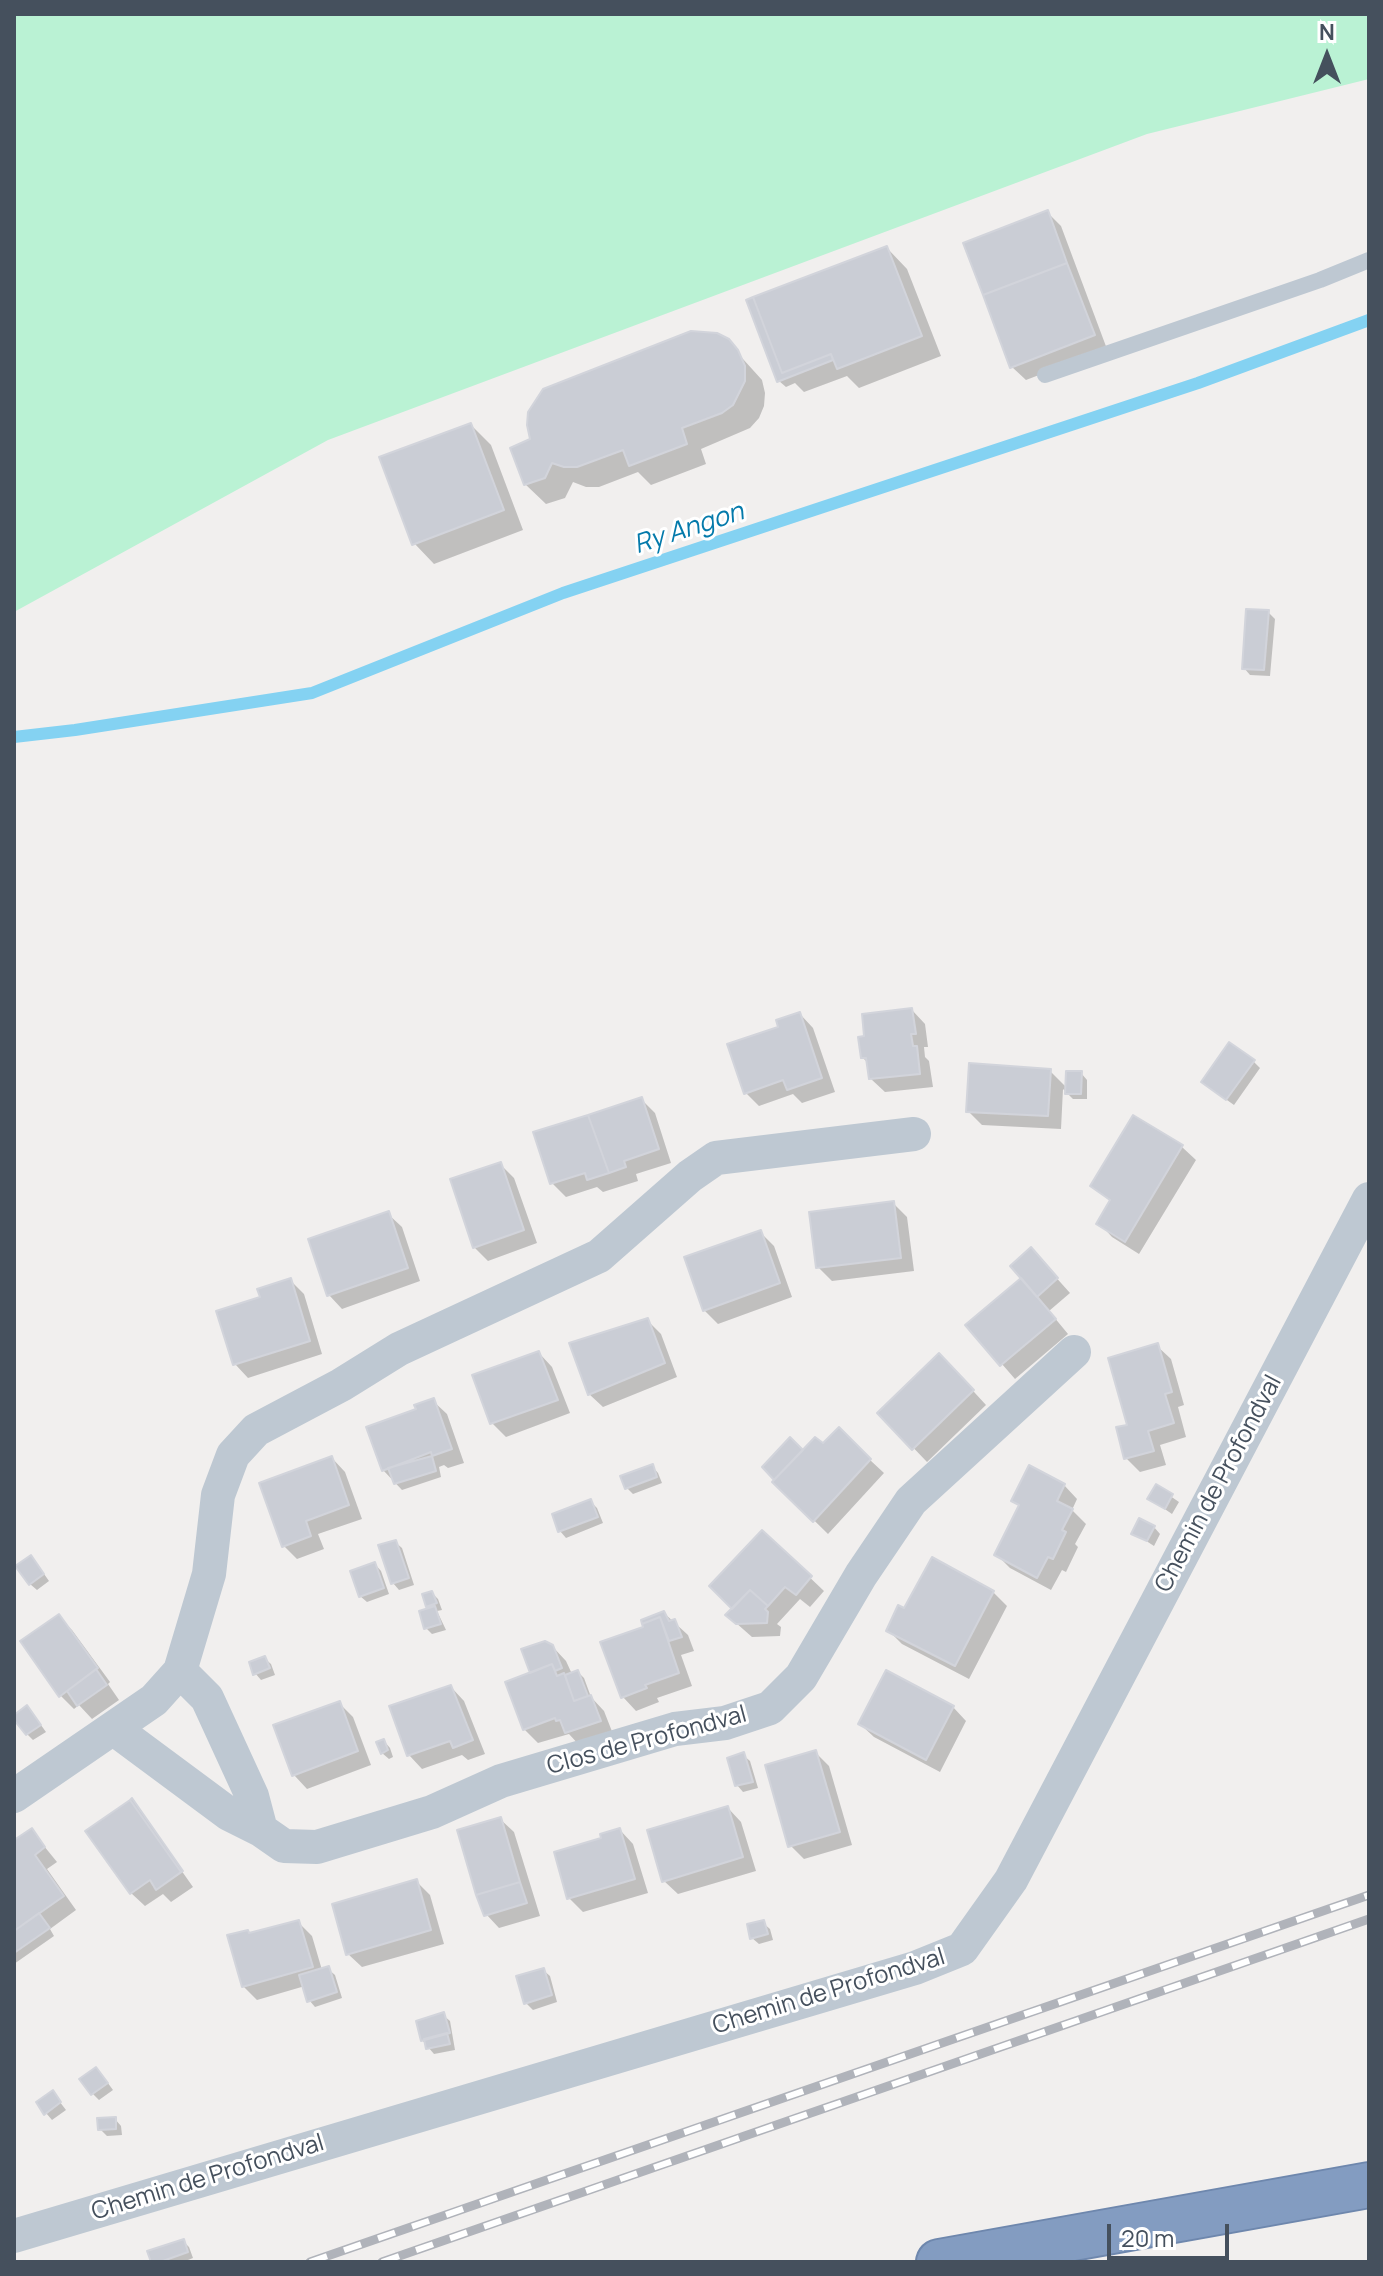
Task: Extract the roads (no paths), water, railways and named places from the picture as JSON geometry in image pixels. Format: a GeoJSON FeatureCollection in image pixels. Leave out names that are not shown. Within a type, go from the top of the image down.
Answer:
{"type":"FeatureCollection","features":[{"type":"Feature","properties":{"kind":"highway"},"geometry":{"type":"LineString","coordinates":[[939,2262],[1369,2185]]}},
{"type":"Feature","properties":{"kind":"street"},"geometry":{"type":"LineString","coordinates":[[14,1796],[154,1700],[180,1671],[209,1574],[218,1495],[233,1455],[256,1430],[341,1385],[399,1349],[599,1256],[690,1176],[716,1158],[914,1134]]}},
{"type":"Feature","properties":{"kind":"street","name":"Chemin de Profondval"},"geometry":{"type":"LineString","coordinates":[[14,2236],[915,1968],[962,1949],[1011,1880],[1369,1199]]}},
{"type":"Feature","properties":{"kind":"street","name":"Clos de Profondval"},"geometry":{"type":"LineString","coordinates":[[113,1728],[229,1814],[284,1846],[317,1847],[432,1812],[501,1781],[675,1729],[725,1723],[770,1708],[801,1677],[861,1575],[911,1501],[1074,1352]]}},
{"type":"Feature","properties":{"kind":"street"},"geometry":{"type":"LineString","coordinates":[[180,1671],[207,1698],[252,1796],[261,1830]]}},
{"type":"Feature","properties":{"kind":"lane"},"geometry":{"type":"LineString","coordinates":[[1045,375],[1320,280],[1369,260]]}},
{"type":"Feature","properties":{"kind":"waterway","name":"Ry Angon"},"geometry":{"type":"LineString","coordinates":[[14,737],[312,693],[563,593],[1198,383],[1369,320]]}},
{"type":"Feature","properties":{"kind":"railway"},"geometry":{"type":"LineString","coordinates":[[310,2262],[1369,1895]]}},
{"type":"Feature","properties":{"kind":"railway"},"geometry":{"type":"LineString","coordinates":[[382,2262],[1369,1919]]}}]}
